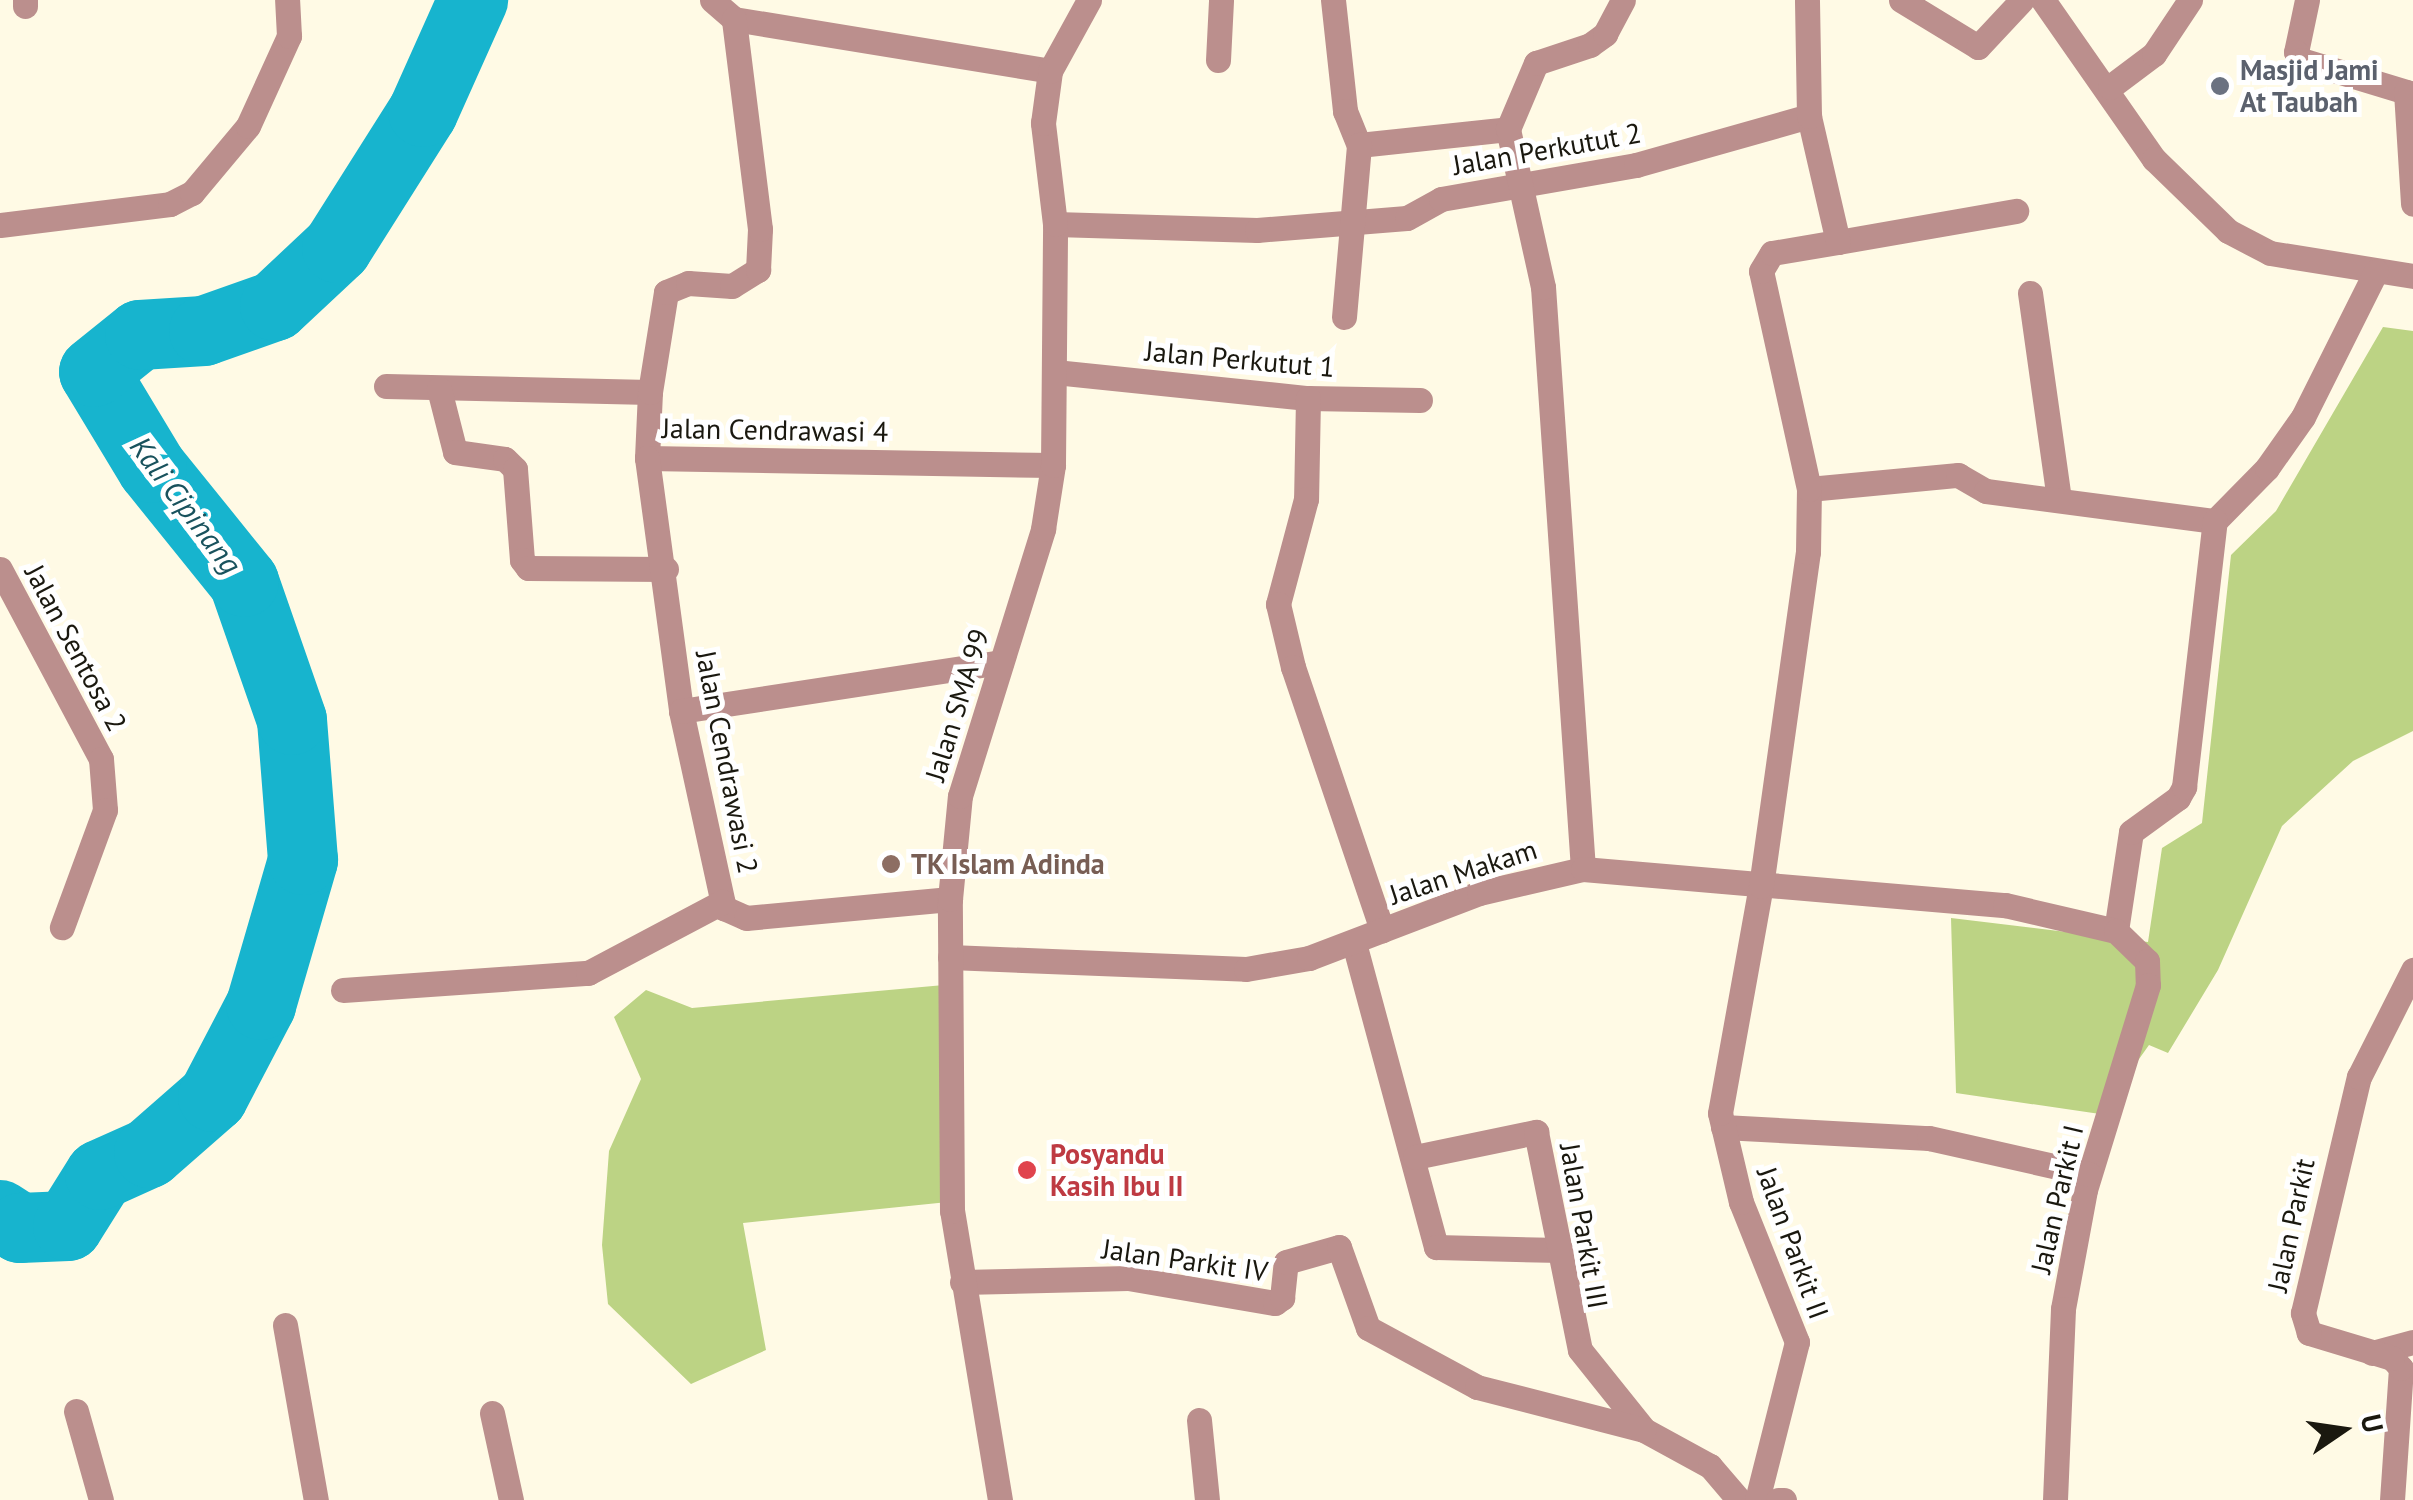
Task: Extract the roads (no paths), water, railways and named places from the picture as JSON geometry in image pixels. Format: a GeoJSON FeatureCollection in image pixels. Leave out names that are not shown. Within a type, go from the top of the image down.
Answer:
{"type":"FeatureCollection","features":[{"type":"Feature","properties":{"kind":"street"},"geometry":{"type":"LineString","coordinates":[[0,226],[170,204],[192,193],[248,126],[288,36],[287,0]]}},
{"type":"Feature","properties":{"kind":"street"},"geometry":{"type":"LineString","coordinates":[[712,0],[734,19],[1050,71]]}},
{"type":"Feature","properties":{"kind":"street","name":"Jalan SMA 99"},"geometry":{"type":"LineString","coordinates":[[1000,1500],[952,1211],[950,899],[960,796],[1043,529],[1053,465],[1056,224],[1044,168],[1050,71],[1090,0]]}},
{"type":"Feature","properties":{"kind":"street"},"geometry":{"type":"LineString","coordinates":[[1218,60],[1221,0]]}},
{"type":"Feature","properties":{"kind":"street"},"geometry":{"type":"LineString","coordinates":[[1334,0],[1345,111],[1359,145],[1356,222],[1344,318]]}},
{"type":"Feature","properties":{"kind":"street"},"geometry":{"type":"LineString","coordinates":[[1583,869],[1543,287],[1508,129],[1536,63],[1590,45],[1605,34],[1623,0]]}},
{"type":"Feature","properties":{"kind":"street"},"geometry":{"type":"LineString","coordinates":[[1807,0],[1809,116],[1838,242]]}},
{"type":"Feature","properties":{"kind":"street"},"geometry":{"type":"LineString","coordinates":[[1901,0],[1978,47],[2022,0]]}},
{"type":"Feature","properties":{"kind":"street"},"geometry":{"type":"LineString","coordinates":[[2044,0],[2110,87],[2154,158],[2228,231],[2270,253],[2413,276]]}},
{"type":"Feature","properties":{"kind":"street"},"geometry":{"type":"LineString","coordinates":[[2110,87],[2154,54],[2190,0]]}},
{"type":"Feature","properties":{"kind":"street"},"geometry":{"type":"LineString","coordinates":[[2307,0],[2296,52],[2301,60],[2410,93],[2413,204]]}},
{"type":"Feature","properties":{"kind":"street"},"geometry":{"type":"LineString","coordinates":[[650,392],[666,292],[688,282],[732,286],[758,270],[760,228],[734,19]]}},
{"type":"Feature","properties":{"kind":"street","name":"Jalan Perkutut 2"},"geometry":{"type":"LineString","coordinates":[[1056,224],[1258,230],[1408,218],[1441,198],[1636,165],[1809,116]]}},
{"type":"Feature","properties":{"kind":"street"},"geometry":{"type":"LineString","coordinates":[[1359,145],[1508,129]]}},
{"type":"Feature","properties":{"kind":"street","name":"Jalan Parkit II"},"geometry":{"type":"LineString","coordinates":[[1756,1500],[1796,1342],[1741,1202],[1720,1112],[1761,886],[1804,592],[1809,489],[1761,271],[1772,254],[2016,212]]}},
{"type":"Feature","properties":{"kind":"street"},"geometry":{"type":"LineString","coordinates":[[2116,931],[2130,832],[2178,798],[2184,787],[2215,521],[2267,468],[2303,417],[2376,271]]}},
{"type":"Feature","properties":{"kind":"street"},"geometry":{"type":"LineString","coordinates":[[2030,293],[2059,500]]}},
{"type":"Feature","properties":{"kind":"street","name":"Jalan Perkutut 1"},"geometry":{"type":"LineString","coordinates":[[1055,372],[1308,398],[1420,400]]}},
{"type":"Feature","properties":{"kind":"street","name":"Jalan Cendrawasi 4"},"geometry":{"type":"LineString","coordinates":[[386,386],[650,392],[648,458],[1053,465]]}},
{"type":"Feature","properties":{"kind":"street"},"geometry":{"type":"LineString","coordinates":[[439,389],[455,452],[512,464],[522,560],[528,568],[666,569]]}},
{"type":"Feature","properties":{"kind":"street"},"geometry":{"type":"LineString","coordinates":[[1308,398],[1306,499],[1278,604],[1293,667],[1382,930]]}},
{"type":"Feature","properties":{"kind":"street","name":"Jalan Cendrawasi 2"},"geometry":{"type":"LineString","coordinates":[[648,458],[666,569],[681,711],[722,902],[733,916],[746,918],[950,899]]}},
{"type":"Feature","properties":{"kind":"street"},"geometry":{"type":"LineString","coordinates":[[1809,489],[1958,475],[1986,490],[2215,521]]}},
{"type":"Feature","properties":{"kind":"street","name":"Jalan Sentosa 2"},"geometry":{"type":"LineString","coordinates":[[0,569],[102,759],[105,810],[62,927]]}},
{"type":"Feature","properties":{"kind":"street"},"geometry":{"type":"LineString","coordinates":[[681,711],[1001,662]]}},
{"type":"Feature","properties":{"kind":"street","name":"Jalan Makam"},"geometry":{"type":"LineString","coordinates":[[950,956],[1246,969],[1354,942],[1479,893],[1583,869],[2020,906],[2116,931]]}},
{"type":"Feature","properties":{"kind":"street"},"geometry":{"type":"LineString","coordinates":[[344,990],[588,973],[722,902]]}},
{"type":"Feature","properties":{"kind":"street","name":"Jalan Parkit I"},"geometry":{"type":"LineString","coordinates":[[2055,1500],[2063,1309],[2089,1174],[2148,985],[2147,962],[2116,931]]}},
{"type":"Feature","properties":{"kind":"street"},"geometry":{"type":"LineString","coordinates":[[1354,942],[1415,1157],[1436,1247],[1560,1250]]}},
{"type":"Feature","properties":{"kind":"street","name":"Jalan Parkit"},"geometry":{"type":"LineString","coordinates":[[2372,1353],[2309,1333],[2302,1313],[2359,1077],[2413,970]]}},
{"type":"Feature","properties":{"kind":"street"},"geometry":{"type":"LineString","coordinates":[[1724,1127],[1889,1133],[2089,1174]]}},
{"type":"Feature","properties":{"kind":"street","name":"Jalan Parkit III"},"geometry":{"type":"LineString","coordinates":[[1415,1157],[1536,1132],[1580,1350],[1644,1430],[1710,1466],[1739,1500]]}},
{"type":"Feature","properties":{"kind":"street","name":"Jalan Parkit IV"},"geometry":{"type":"LineString","coordinates":[[962,1282],[1128,1278],[1274,1303],[1282,1298],[1286,1262],[1339,1246],[1368,1328],[1477,1387],[1644,1430]]}},
{"type":"Feature","properties":{"kind":"street"},"geometry":{"type":"LineString","coordinates":[[284,1325],[316,1500]]}},
{"type":"Feature","properties":{"kind":"street"},"geometry":{"type":"LineString","coordinates":[[2372,1353],[2413,1342]]}},
{"type":"Feature","properties":{"kind":"street"},"geometry":{"type":"LineString","coordinates":[[2372,1353],[2401,1368],[2392,1500]]}},
{"type":"Feature","properties":{"kind":"street"},"geometry":{"type":"LineString","coordinates":[[76,1411],[101,1500]]}},
{"type":"Feature","properties":{"kind":"street"},"geometry":{"type":"LineString","coordinates":[[492,1413],[511,1500]]}},
{"type":"Feature","properties":{"kind":"street"},"geometry":{"type":"LineString","coordinates":[[1199,1420],[1207,1500]]}},
{"type":"Feature","properties":{"kind":"waterway","name":"Kali Cipinang"},"geometry":{"type":"LineString","coordinates":[[0,1215],[20,1228],[68,1226],[100,1175],[149,1153],[213,1097],[261,1005],[303,860],[292,720],[244,582],[152,468],[94,372],[140,335],[204,331],[275,306],[337,248],[423,112],[473,0]]}},
{"type":"Feature","properties":{"kind":"place","name":"Masjid Jami At Taubah"},"geometry":{"type":"Point","coordinates":[2220,86]}},
{"type":"Feature","properties":{"kind":"place","name":"TK Islam Adinda"},"geometry":{"type":"Point","coordinates":[891,864]}},
{"type":"Feature","properties":{"kind":"place","name":"Posyandu Kasih Ibu II"},"geometry":{"type":"Point","coordinates":[1027,1170]}}]}
